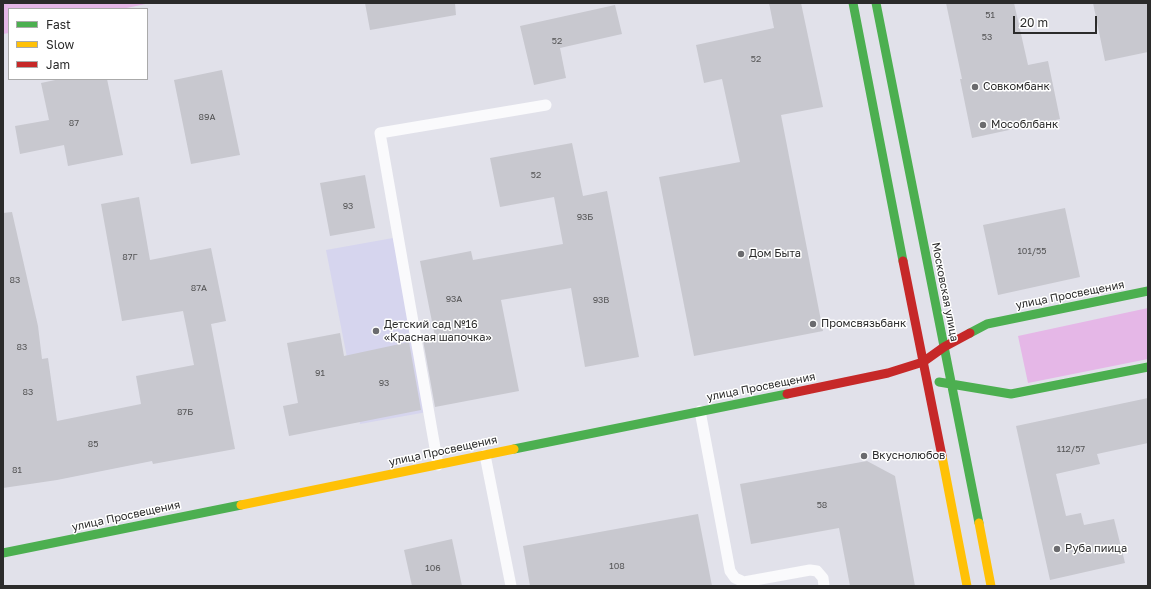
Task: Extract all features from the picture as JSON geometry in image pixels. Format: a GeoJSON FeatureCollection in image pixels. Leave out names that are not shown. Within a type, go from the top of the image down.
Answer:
{"type":"FeatureCollection","features":[{"type":"Feature","properties":{"kind":"street"},"geometry":{"type":"LineString","coordinates":[[853,3],[923,362],[919,378],[967,586]]}},
{"type":"Feature","properties":{"kind":"street","name":"Московская улица"},"geometry":{"type":"LineString","coordinates":[[876,3],[991,586]]}},
{"type":"Feature","properties":{"kind":"street","name":"улица Просвещения"},"geometry":{"type":"LineString","coordinates":[[3,554],[888,373],[923,362],[944,347],[987,324],[1148,291]]}},
{"type":"Feature","properties":{"kind":"street","name":"улица Просвещения"},"geometry":{"type":"LineString","coordinates":[[888,373],[951,385],[1011,394],[1148,367]]}},
{"type":"Feature","properties":{"kind":"lane"},"geometry":{"type":"LineString","coordinates":[[438,465],[380,133],[546,105]]}},
{"type":"Feature","properties":{"kind":"lane"},"geometry":{"type":"LineString","coordinates":[[700,411],[732,575],[744,582],[810,570],[818,571],[823,578],[824,586]]}},
{"type":"Feature","properties":{"kind":"lane"},"geometry":{"type":"LineString","coordinates":[[485,455],[511,586]]}},
{"type":"Feature","properties":{"kind":"shaded area"},"geometry":{"type":"Polygon","coordinates":[[[3,3],[150,3],[127,8],[8,8],[8,33],[3,34],[3,3]]]}},
{"type":"Feature","properties":{"kind":"shaded area","name":"Детский сад №16 «Красная шапочка»"},"geometry":{"type":"Polygon","coordinates":[[[393,238],[427,412],[360,424],[326,250],[393,238]]]}},
{"type":"Feature","properties":{"kind":"shaded area"},"geometry":{"type":"Polygon","coordinates":[[[1148,308],[1148,359],[1028,383],[1018,336],[1148,308]]]}},
{"type":"Feature","properties":{"kind":"building"},"geometry":{"type":"Polygon","coordinates":[[[365,3],[455,3],[456,15],[370,30],[365,3]]]}},
{"type":"Feature","properties":{"kind":"building","name":"Дом Быта"},"geometry":{"type":"Polygon","coordinates":[[[769,3],[801,3],[823,107],[781,115],[823,331],[694,356],[659,177],[740,162],[722,79],[704,83],[696,45],[774,28],[769,3]]]}},
{"type":"Feature","properties":{"kind":"building"},"geometry":{"type":"Polygon","coordinates":[[[946,3],[1014,3],[1028,65],[1048,61],[1060,119],[972,138],[960,79],[962,79],[946,3]]]}},
{"type":"Feature","properties":{"kind":"building"},"geometry":{"type":"Polygon","coordinates":[[[1093,3],[1148,3],[1148,52],[1105,61],[1093,3]]]}},
{"type":"Feature","properties":{"kind":"building"},"geometry":{"type":"Polygon","coordinates":[[[615,5],[622,34],[560,48],[566,78],[534,85],[520,26],[615,5]]]}},
{"type":"Feature","properties":{"kind":"building"},"geometry":{"type":"Polygon","coordinates":[[[222,70],[240,155],[191,164],[174,80],[222,70]]]}},
{"type":"Feature","properties":{"kind":"building"},"geometry":{"type":"Polygon","coordinates":[[[55,80],[107,80],[123,155],[68,166],[64,145],[20,154],[15,126],[49,120],[41,83],[55,80]]]}},
{"type":"Feature","properties":{"kind":"building"},"geometry":{"type":"Polygon","coordinates":[[[572,143],[583,196],[607,191],[639,357],[585,367],[571,288],[501,300],[519,391],[435,407],[423,340],[435,337],[420,261],[471,251],[473,260],[563,244],[554,197],[500,207],[490,158],[572,143]]]}},
{"type":"Feature","properties":{"kind":"building"},"geometry":{"type":"Polygon","coordinates":[[[365,175],[375,228],[330,236],[320,183],[365,175]]]}},
{"type":"Feature","properties":{"kind":"building"},"geometry":{"type":"Polygon","coordinates":[[[139,197],[150,260],[211,248],[226,321],[211,324],[235,449],[153,464],[152,461],[57,480],[3,488],[3,213],[12,212],[38,326],[42,359],[48,358],[57,421],[141,404],[136,376],[194,365],[183,311],[122,321],[101,204],[139,197]]]}},
{"type":"Feature","properties":{"kind":"building"},"geometry":{"type":"Polygon","coordinates":[[[1065,208],[1080,277],[998,295],[983,225],[1065,208]]]}},
{"type":"Feature","properties":{"kind":"building"},"geometry":{"type":"Polygon","coordinates":[[[340,333],[344,356],[409,342],[421,410],[289,436],[283,406],[298,403],[287,343],[340,333]]]}},
{"type":"Feature","properties":{"kind":"building"},"geometry":{"type":"Polygon","coordinates":[[[1148,398],[1148,443],[1097,454],[1100,464],[1056,474],[1066,516],[1081,513],[1084,525],[1114,519],[1125,563],[1050,580],[1016,426],[1148,398]]]}},
{"type":"Feature","properties":{"kind":"building"},"geometry":{"type":"Polygon","coordinates":[[[867,461],[895,476],[915,586],[850,586],[839,528],[751,544],[740,484],[867,461]]]}},
{"type":"Feature","properties":{"kind":"building"},"geometry":{"type":"Polygon","coordinates":[[[698,514],[712,586],[530,586],[523,546],[698,514]]]}},
{"type":"Feature","properties":{"kind":"building"},"geometry":{"type":"Polygon","coordinates":[[[452,539],[462,586],[412,586],[404,550],[452,539]]]}},
{"type":"Feature","properties":{"kind":"traffic: fast"},"geometry":{"type":"LineString","coordinates":[[853,3],[903,261]]}},
{"type":"Feature","properties":{"kind":"traffic: fast"},"geometry":{"type":"LineString","coordinates":[[876,3],[979,523]]}},
{"type":"Feature","properties":{"kind":"traffic: fast"},"geometry":{"type":"LineString","coordinates":[[970,333],[987,324],[1148,291]]}},
{"type":"Feature","properties":{"kind":"traffic: fast"},"geometry":{"type":"LineString","coordinates":[[939,382],[1011,394],[1148,367]]}},
{"type":"Feature","properties":{"kind":"traffic: fast"},"geometry":{"type":"LineString","coordinates":[[514,449],[787,394]]}},
{"type":"Feature","properties":{"kind":"traffic: fast"},"geometry":{"type":"LineString","coordinates":[[3,553],[241,505]]}},
{"type":"Feature","properties":{"kind":"traffic: slow"},"geometry":{"type":"LineString","coordinates":[[241,505],[514,449]]}},
{"type":"Feature","properties":{"kind":"traffic: slow"},"geometry":{"type":"LineString","coordinates":[[942,456],[967,586]]}},
{"type":"Feature","properties":{"kind":"traffic: slow"},"geometry":{"type":"LineString","coordinates":[[979,523],[991,586]]}},
{"type":"Feature","properties":{"kind":"traffic: jam"},"geometry":{"type":"LineString","coordinates":[[903,261],[942,456]]}},
{"type":"Feature","properties":{"kind":"traffic: jam"},"geometry":{"type":"LineString","coordinates":[[787,394],[888,373],[923,362],[944,347],[970,333]]}},
{"type":"Feature","properties":{"kind":"place","name":"Совкомбанк"},"geometry":{"type":"Point","coordinates":[975,87]}},
{"type":"Feature","properties":{"kind":"place","name":"Мособлбанк"},"geometry":{"type":"Point","coordinates":[983,125]}},
{"type":"Feature","properties":{"kind":"place","name":"Дом Быта"},"geometry":{"type":"Point","coordinates":[741,254]}},
{"type":"Feature","properties":{"kind":"place","name":"Промсвязьбанк"},"geometry":{"type":"Point","coordinates":[813,324]}},
{"type":"Feature","properties":{"kind":"place","name":"Детский сад №16 «Красная шапочка»"},"geometry":{"type":"Point","coordinates":[376,331]}},
{"type":"Feature","properties":{"kind":"place","name":"Вкуснолюбов"},"geometry":{"type":"Point","coordinates":[864,456]}},
{"type":"Feature","properties":{"kind":"place","name":"Руба пиица"},"geometry":{"type":"Point","coordinates":[1057,549]}}]}
